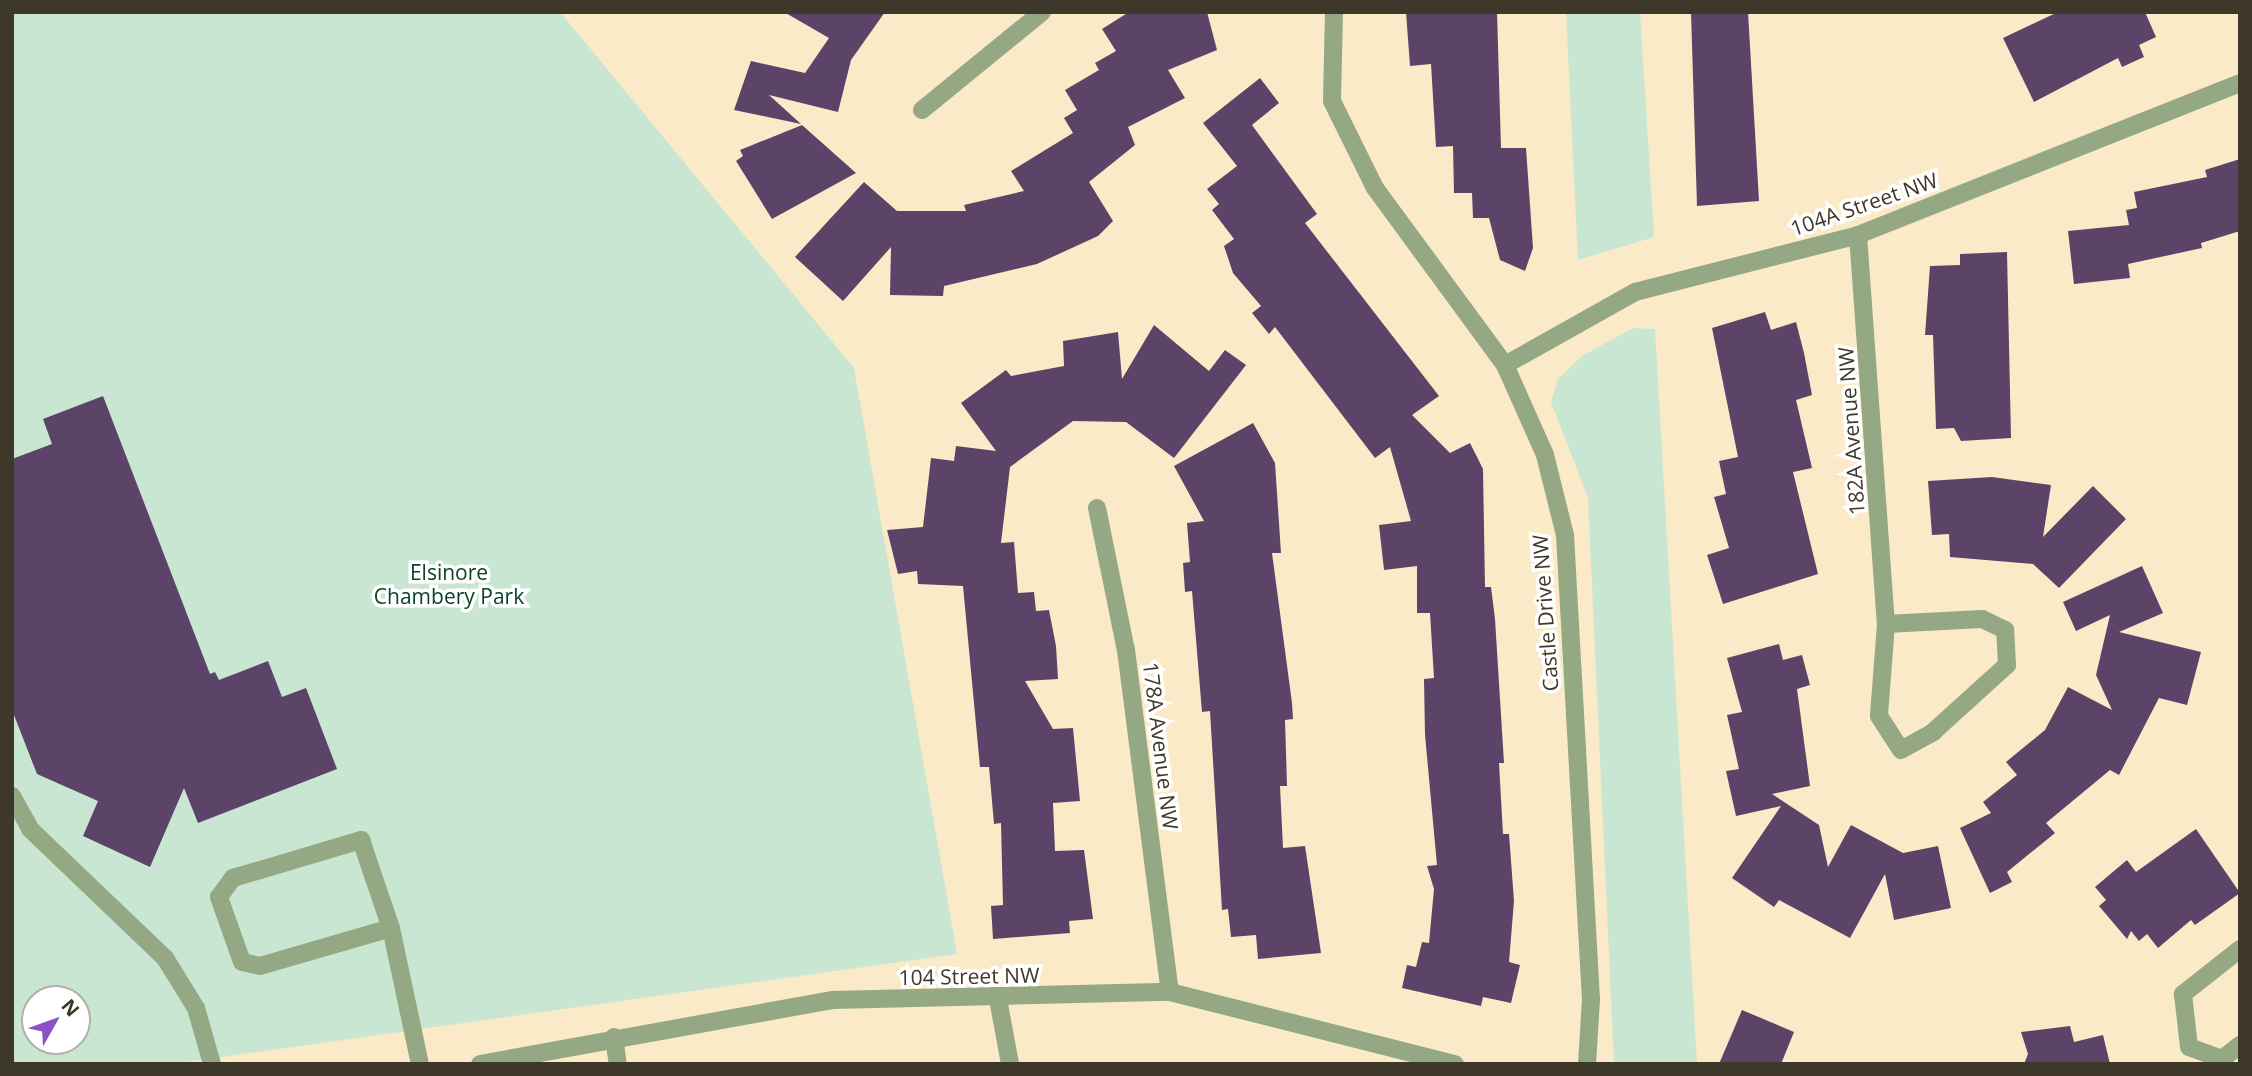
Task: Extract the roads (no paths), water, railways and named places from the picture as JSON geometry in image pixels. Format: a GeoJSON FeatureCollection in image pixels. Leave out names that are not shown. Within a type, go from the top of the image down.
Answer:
{"type":"FeatureCollection","features":[{"type":"Feature","properties":{"kind":"street"},"geometry":{"type":"LineString","coordinates":[[922,110],[1042,12]]}},
{"type":"Feature","properties":{"kind":"street","name":"Castle Drive NW"},"geometry":{"type":"LineString","coordinates":[[1334,12],[1332,101],[1375,188],[1505,365],[1545,455],[1565,535],[1591,999],[1587,1064]]}},
{"type":"Feature","properties":{"kind":"street","name":"104A Street NW"},"geometry":{"type":"LineString","coordinates":[[1505,365],[1635,292],[1858,235],[2240,83]]}},
{"type":"Feature","properties":{"kind":"street","name":"182A Avenue NW"},"geometry":{"type":"LineString","coordinates":[[1858,235],[1886,624],[1880,716],[1901,750],[1933,732],[2007,665],[2006,630],[1982,618],[1886,624]]}},
{"type":"Feature","properties":{"kind":"street","name":"178A Avenue NW"},"geometry":{"type":"LineString","coordinates":[[1097,508],[1126,650],[1170,992]]}},
{"type":"Feature","properties":{"kind":"street"},"geometry":{"type":"LineString","coordinates":[[12,796],[30,829],[165,958],[196,1007],[212,1064]]}},
{"type":"Feature","properties":{"kind":"street"},"geometry":{"type":"LineString","coordinates":[[391,928],[260,967],[242,962],[219,897],[233,878],[361,840],[391,928],[420,1064]]}},
{"type":"Feature","properties":{"kind":"street"},"geometry":{"type":"LineString","coordinates":[[2240,950],[2183,994],[2189,1047],[2222,1059],[2240,1045]]}},
{"type":"Feature","properties":{"kind":"street","name":"104 Street NW"},"geometry":{"type":"LineString","coordinates":[[481,1064],[614,1037],[833,1000],[998,999],[1170,992],[1455,1064]]}},
{"type":"Feature","properties":{"kind":"street"},"geometry":{"type":"LineString","coordinates":[[998,999],[1010,1064]]}},
{"type":"Feature","properties":{"kind":"street"},"geometry":{"type":"LineString","coordinates":[[614,1037],[618,1064]]}},
{"type":"Feature","properties":{"kind":"park label","name":"Elsinore Chambery Park"},"geometry":{"type":"Point","coordinates":[449,584]}}]}
